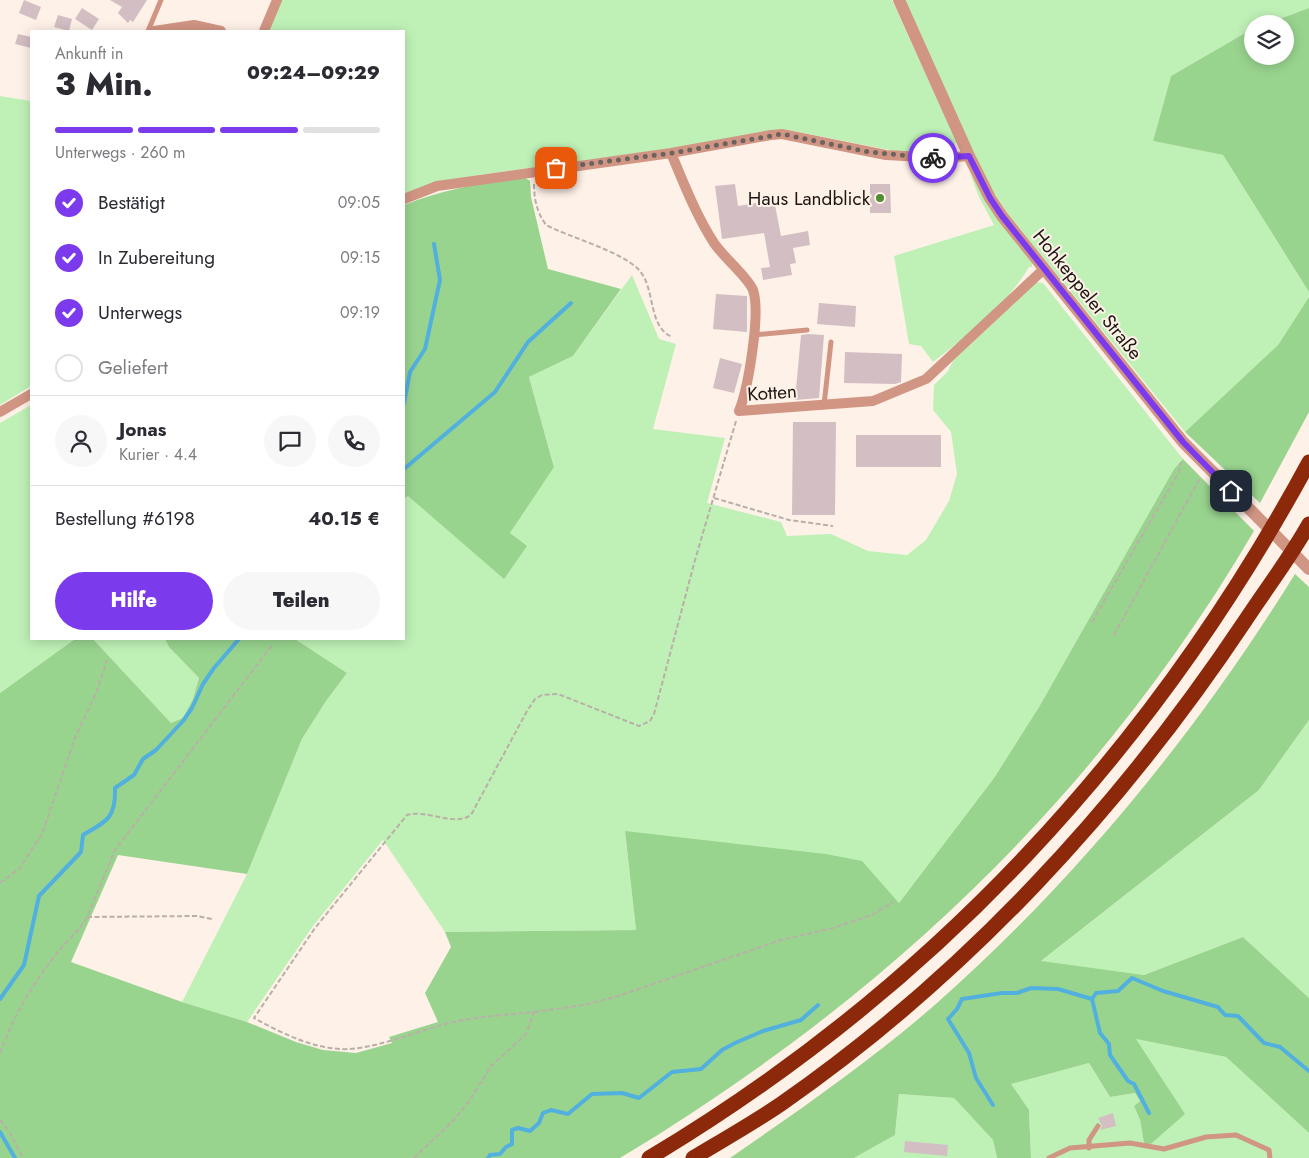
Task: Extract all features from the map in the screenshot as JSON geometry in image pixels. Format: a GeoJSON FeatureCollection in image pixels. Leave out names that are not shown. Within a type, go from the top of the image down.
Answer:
{"type":"FeatureCollection","features":[{"type":"Feature","properties":{"kind":"highway"},"geometry":{"type":"LineString","coordinates":[[649,1158],[752,1091],[846,1022],[942,940],[998,885],[1096,778],[1167,689],[1210,628],[1258,553],[1309,462]]}},
{"type":"Feature","properties":{"kind":"highway"},"geometry":{"type":"LineString","coordinates":[[693,1158],[781,1104],[863,1042],[942,975],[1018,903],[1113,798],[1204,682],[1309,524]]}},
{"type":"Feature","properties":{"kind":"street"},"geometry":{"type":"LineString","coordinates":[[264,30],[277,0]]}},
{"type":"Feature","properties":{"kind":"street","name":"Hohkeppeler Straße"},"geometry":{"type":"LineString","coordinates":[[899,0],[969,156],[990,198],[1002,216],[1204,468],[1309,569]]}},
{"type":"Feature","properties":{"kind":"street"},"geometry":{"type":"LineString","coordinates":[[161,30],[194,25],[216,30]]}},
{"type":"Feature","properties":{"kind":"street"},"geometry":{"type":"LineString","coordinates":[[405,200],[437,186],[672,153],[782,134],[886,155],[941,158],[969,156]]}},
{"type":"Feature","properties":{"kind":"street","name":"Kotten"},"geometry":{"type":"LineString","coordinates":[[672,153],[698,217],[726,260],[744,276],[753,290],[754,303],[747,387],[738,412],[873,401],[926,379],[1044,269]]}},
{"type":"Feature","properties":{"kind":"street"},"geometry":{"type":"LineString","coordinates":[[0,412],[30,395]]}},
{"type":"Feature","properties":{"kind":"lane"},"geometry":{"type":"LineString","coordinates":[[148,30],[161,0]]}},
{"type":"Feature","properties":{"kind":"lane"},"geometry":{"type":"LineString","coordinates":[[752,335],[807,330]]}},
{"type":"Feature","properties":{"kind":"lane"},"geometry":{"type":"LineString","coordinates":[[824,405],[831,342]]}},
{"type":"Feature","properties":{"kind":"lane"},"geometry":{"type":"LineString","coordinates":[[1089,1148],[1089,1140],[1098,1126]]}},
{"type":"Feature","properties":{"kind":"lane"},"geometry":{"type":"LineString","coordinates":[[1049,1158],[1070,1148],[1089,1148],[1130,1143],[1164,1149],[1180,1147],[1206,1137],[1236,1136],[1269,1150],[1270,1158]]}},
{"type":"Feature","properties":{"kind":"path"},"geometry":{"type":"LineString","coordinates":[[534,172],[534,199],[540,216],[546,225],[607,251],[639,270],[646,283],[659,326],[665,334],[672,337]]}},
{"type":"Feature","properties":{"kind":"path"},"geometry":{"type":"LineString","coordinates":[[738,412],[654,714],[650,721],[639,726],[558,694],[549,694],[536,699],[518,727],[471,815],[462,820],[419,813],[407,815],[315,928],[254,1018],[288,1036],[324,1047],[344,1049],[390,1041],[455,1022],[584,1005],[618,996],[781,940],[833,928],[872,915],[893,902]]}},
{"type":"Feature","properties":{"kind":"path"},"geometry":{"type":"LineString","coordinates":[[1092,622],[1179,472],[1180,462]]}},
{"type":"Feature","properties":{"kind":"path"},"geometry":{"type":"LineString","coordinates":[[1114,635],[1204,468]]}},
{"type":"Feature","properties":{"kind":"path"},"geometry":{"type":"LineString","coordinates":[[714,498],[789,520],[833,526]]}},
{"type":"Feature","properties":{"kind":"path"},"geometry":{"type":"LineString","coordinates":[[0,1053],[10,1025],[37,981],[51,961],[81,928],[87,918],[115,850],[272,644]]}},
{"type":"Feature","properties":{"kind":"path"},"geometry":{"type":"LineString","coordinates":[[0,883],[19,869],[42,834],[75,738],[97,690],[107,660]]}},
{"type":"Feature","properties":{"kind":"path"},"geometry":{"type":"LineString","coordinates":[[87,918],[198,916],[212,919]]}},
{"type":"Feature","properties":{"kind":"path"},"geometry":{"type":"LineString","coordinates":[[414,1158],[453,1121],[470,1100],[491,1066],[526,1034],[534,1012]]}},
{"type":"Feature","properties":{"kind":"path"},"geometry":{"type":"LineString","coordinates":[[0,1120],[9,1131],[22,1158]]}},
{"type":"Feature","properties":{"kind":"green space"},"geometry":{"type":"Polygon","coordinates":[[[277,0],[892,0],[956,141],[955,148],[948,152],[900,152],[783,129],[660,150],[472,176],[430,184],[405,195],[405,30],[269,30],[277,0]]]}},
{"type":"Feature","properties":{"kind":"green space"},"geometry":{"type":"Polygon","coordinates":[[[905,0],[1309,0],[1309,8],[1290,15],[1244,15],[1244,34],[1171,76],[1153,141],[1223,155],[1309,292],[1309,297],[1278,345],[1185,432],[1008,214],[993,191],[974,154],[905,0]]]}},
{"type":"Feature","properties":{"kind":"green space"},"geometry":{"type":"Polygon","coordinates":[[[1309,8],[1309,292],[1223,155],[1153,141],[1171,76],[1244,34],[1244,65],[1294,65],[1294,15],[1290,15],[1309,8]]]}},
{"type":"Feature","properties":{"kind":"green space"},"geometry":{"type":"Polygon","coordinates":[[[0,96],[30,101],[30,387],[0,405],[0,96]]]}},
{"type":"Feature","properties":{"kind":"green space"},"geometry":{"type":"Polygon","coordinates":[[[969,171],[1000,221],[1032,263],[1032,267],[1029,267],[998,307],[933,362],[921,346],[909,344],[894,256],[994,225],[979,197],[969,171]]]}},
{"type":"Feature","properties":{"kind":"green space"},"geometry":{"type":"Polygon","coordinates":[[[524,177],[530,181],[531,197],[548,269],[621,289],[573,356],[529,377],[554,467],[510,533],[527,546],[504,579],[408,496],[405,498],[405,205],[419,199],[478,184],[524,177]]]}},
{"type":"Feature","properties":{"kind":"green space"},"geometry":{"type":"Polygon","coordinates":[[[632,275],[659,339],[676,344],[653,429],[725,438],[707,503],[781,522],[787,536],[831,534],[868,551],[907,555],[926,540],[949,501],[957,474],[951,432],[933,410],[934,385],[948,371],[953,361],[1036,282],[1043,283],[1183,459],[1174,469],[1039,707],[994,778],[899,903],[625,832],[636,930],[445,932],[383,840],[313,926],[247,1022],[182,1002],[247,874],[302,739],[326,701],[347,673],[297,640],[405,640],[405,498],[408,496],[504,578],[510,533],[554,466],[529,377],[573,356],[632,275]]]}},
{"type":"Feature","properties":{"kind":"green space"},"geometry":{"type":"Polygon","coordinates":[[[1309,297],[1309,412],[1260,503],[1185,432],[1278,345],[1309,297]]]}},
{"type":"Feature","properties":{"kind":"green space"},"geometry":{"type":"Polygon","coordinates":[[[30,406],[30,640],[74,640],[0,693],[0,423],[30,406]]]}},
{"type":"Feature","properties":{"kind":"green space"},"geometry":{"type":"Polygon","coordinates":[[[1183,459],[1254,531],[1193,628],[1126,719],[1054,805],[977,885],[895,960],[808,1031],[716,1097],[620,1158],[0,1158],[0,693],[74,640],[94,640],[171,723],[183,718],[193,699],[199,678],[169,647],[166,640],[297,640],[347,673],[326,701],[302,739],[247,874],[118,855],[71,962],[182,1002],[247,1022],[296,1042],[323,1050],[356,1053],[392,1043],[389,1037],[438,1022],[425,993],[451,947],[445,932],[636,930],[625,831],[826,854],[862,861],[899,903],[994,778],[1039,707],[1174,469],[1183,459]]]}},
{"type":"Feature","properties":{"kind":"green space"},"geometry":{"type":"Polygon","coordinates":[[[1295,574],[1309,587],[1309,720],[1259,790],[1041,961],[1144,975],[1243,937],[1309,998],[1309,1133],[1226,1057],[1136,1039],[1185,1114],[1145,1149],[1140,1120],[1134,1106],[1140,1101],[1135,1093],[1110,1097],[1089,1063],[1011,1084],[1029,1110],[1031,1158],[997,1158],[993,1140],[954,1098],[899,1094],[895,1135],[854,1158],[730,1158],[836,1084],[912,1024],[989,955],[1038,906],[1132,801],[1175,747],[1217,691],[1295,574]]]}},
{"type":"Feature","properties":{"kind":"green space"},"geometry":{"type":"Polygon","coordinates":[[[94,640],[166,640],[169,647],[199,678],[193,699],[183,719],[171,723],[94,640]]]}},
{"type":"Feature","properties":{"kind":"green space"},"geometry":{"type":"Polygon","coordinates":[[[1309,720],[1309,998],[1243,937],[1144,975],[1040,962],[1259,790],[1309,720]]]}},
{"type":"Feature","properties":{"kind":"green space"},"geometry":{"type":"Polygon","coordinates":[[[1136,1039],[1226,1057],[1309,1133],[1309,1158],[1031,1158],[1029,1111],[1010,1084],[1089,1063],[1110,1097],[1135,1093],[1140,1101],[1134,1106],[1140,1120],[1145,1149],[1136,1039]]]}},
{"type":"Feature","properties":{"kind":"green space"},"geometry":{"type":"Polygon","coordinates":[[[899,1094],[954,1098],[993,1140],[997,1158],[854,1158],[895,1135],[899,1094]]]}},
{"type":"Feature","properties":{"kind":"building"},"geometry":{"type":"Polygon","coordinates":[[[24,0],[41,7],[36,20],[19,13],[24,0]]]}},
{"type":"Feature","properties":{"kind":"building"},"geometry":{"type":"Polygon","coordinates":[[[110,0],[147,0],[133,22],[130,20],[128,23],[118,13],[122,7],[110,0]]]}},
{"type":"Feature","properties":{"kind":"building"},"geometry":{"type":"Polygon","coordinates":[[[82,8],[99,19],[92,30],[75,19],[82,8]]]}},
{"type":"Feature","properties":{"kind":"building"},"geometry":{"type":"Polygon","coordinates":[[[58,15],[72,19],[69,30],[54,27],[58,15]]]}},
{"type":"Feature","properties":{"kind":"building"},"geometry":{"type":"Polygon","coordinates":[[[18,34],[30,37],[30,48],[15,44],[18,34]]]}},
{"type":"Feature","properties":{"kind":"building"},"geometry":{"type":"Polygon","coordinates":[[[735,184],[738,206],[774,200],[781,236],[808,231],[810,245],[793,248],[796,263],[790,264],[792,275],[763,280],[761,268],[770,267],[764,233],[722,239],[715,186],[735,184]]]}},
{"type":"Feature","properties":{"kind":"building","name":"Haus Landblick"},"geometry":{"type":"Polygon","coordinates":[[[870,184],[890,184],[891,213],[870,213],[870,184]]]}},
{"type":"Feature","properties":{"kind":"building"},"geometry":{"type":"Polygon","coordinates":[[[716,294],[747,296],[747,332],[713,329],[716,294]]]}},
{"type":"Feature","properties":{"kind":"building"},"geometry":{"type":"Polygon","coordinates":[[[819,303],[856,306],[855,327],[817,324],[819,303]]]}},
{"type":"Feature","properties":{"kind":"building"},"geometry":{"type":"Polygon","coordinates":[[[801,335],[824,335],[819,398],[795,400],[801,335]]]}},
{"type":"Feature","properties":{"kind":"building"},"geometry":{"type":"Polygon","coordinates":[[[845,352],[902,354],[901,382],[895,384],[844,383],[845,352]]]}},
{"type":"Feature","properties":{"kind":"building"},"geometry":{"type":"Polygon","coordinates":[[[720,358],[742,364],[734,393],[713,388],[720,358]]]}},
{"type":"Feature","properties":{"kind":"building"},"geometry":{"type":"Polygon","coordinates":[[[793,422],[836,422],[835,515],[792,515],[793,422]]]}},
{"type":"Feature","properties":{"kind":"building"},"geometry":{"type":"Polygon","coordinates":[[[856,435],[941,435],[941,467],[856,467],[856,435]]]}},
{"type":"Feature","properties":{"kind":"building"},"geometry":{"type":"Polygon","coordinates":[[[1113,1113],[1116,1126],[1100,1130],[1102,1126],[1098,1118],[1113,1113]]]}},
{"type":"Feature","properties":{"kind":"building"},"geometry":{"type":"Polygon","coordinates":[[[905,1141],[948,1145],[947,1156],[904,1152],[905,1141]]]}},
{"type":"Feature","properties":{"kind":"waterway"},"geometry":{"type":"LineString","coordinates":[[405,398],[410,372],[425,349],[440,280],[434,244]]}},
{"type":"Feature","properties":{"kind":"waterway"},"geometry":{"type":"LineString","coordinates":[[405,468],[495,392],[528,342],[571,303]]}},
{"type":"Feature","properties":{"kind":"waterway"},"geometry":{"type":"LineString","coordinates":[[0,999],[24,965],[39,896],[81,852],[83,835],[104,822],[112,812],[115,788],[134,775],[143,759],[156,750],[183,721],[192,708],[203,684],[238,640]]}},
{"type":"Feature","properties":{"kind":"waterway"},"geometry":{"type":"LineString","coordinates":[[993,1105],[976,1078],[969,1053],[948,1019],[957,1009],[962,999],[1002,993],[1017,993],[1031,988],[1058,989],[1092,999],[1096,993],[1118,991],[1132,978],[1163,991],[1218,1007],[1225,1015],[1238,1016],[1264,1043],[1280,1047],[1309,1071]]}},
{"type":"Feature","properties":{"kind":"waterway"},"geometry":{"type":"LineString","coordinates":[[1092,999],[1100,1033],[1109,1044],[1110,1055],[1128,1081],[1134,1084],[1149,1113]]}},
{"type":"Feature","properties":{"kind":"waterway"},"geometry":{"type":"LineString","coordinates":[[488,1158],[490,1155],[500,1154],[506,1147],[512,1144],[512,1130],[518,1128],[530,1131],[539,1123],[543,1113],[551,1110],[568,1114],[592,1094],[622,1093],[639,1098],[672,1072],[701,1069],[722,1050],[763,1031],[801,1020],[818,1005]]}},
{"type":"Feature","properties":{"kind":"waterway"},"geometry":{"type":"LineString","coordinates":[[0,1132],[15,1158]]}},
{"type":"Feature","properties":{"kind":"way so far"},"geometry":{"type":"LineString","coordinates":[[556,168],[672,153],[782,134],[869,152],[933,158]]}},
{"type":"Feature","properties":{"kind":"place","name":"Haus Landblick"},"geometry":{"type":"Point","coordinates":[880,198]}},
{"type":"Feature","properties":{"kind":"route"},"geometry":{"type":"LineString","coordinates":[[933,158],[969,156],[990,198],[1002,216],[1183,442],[1231,491]]}}]}
